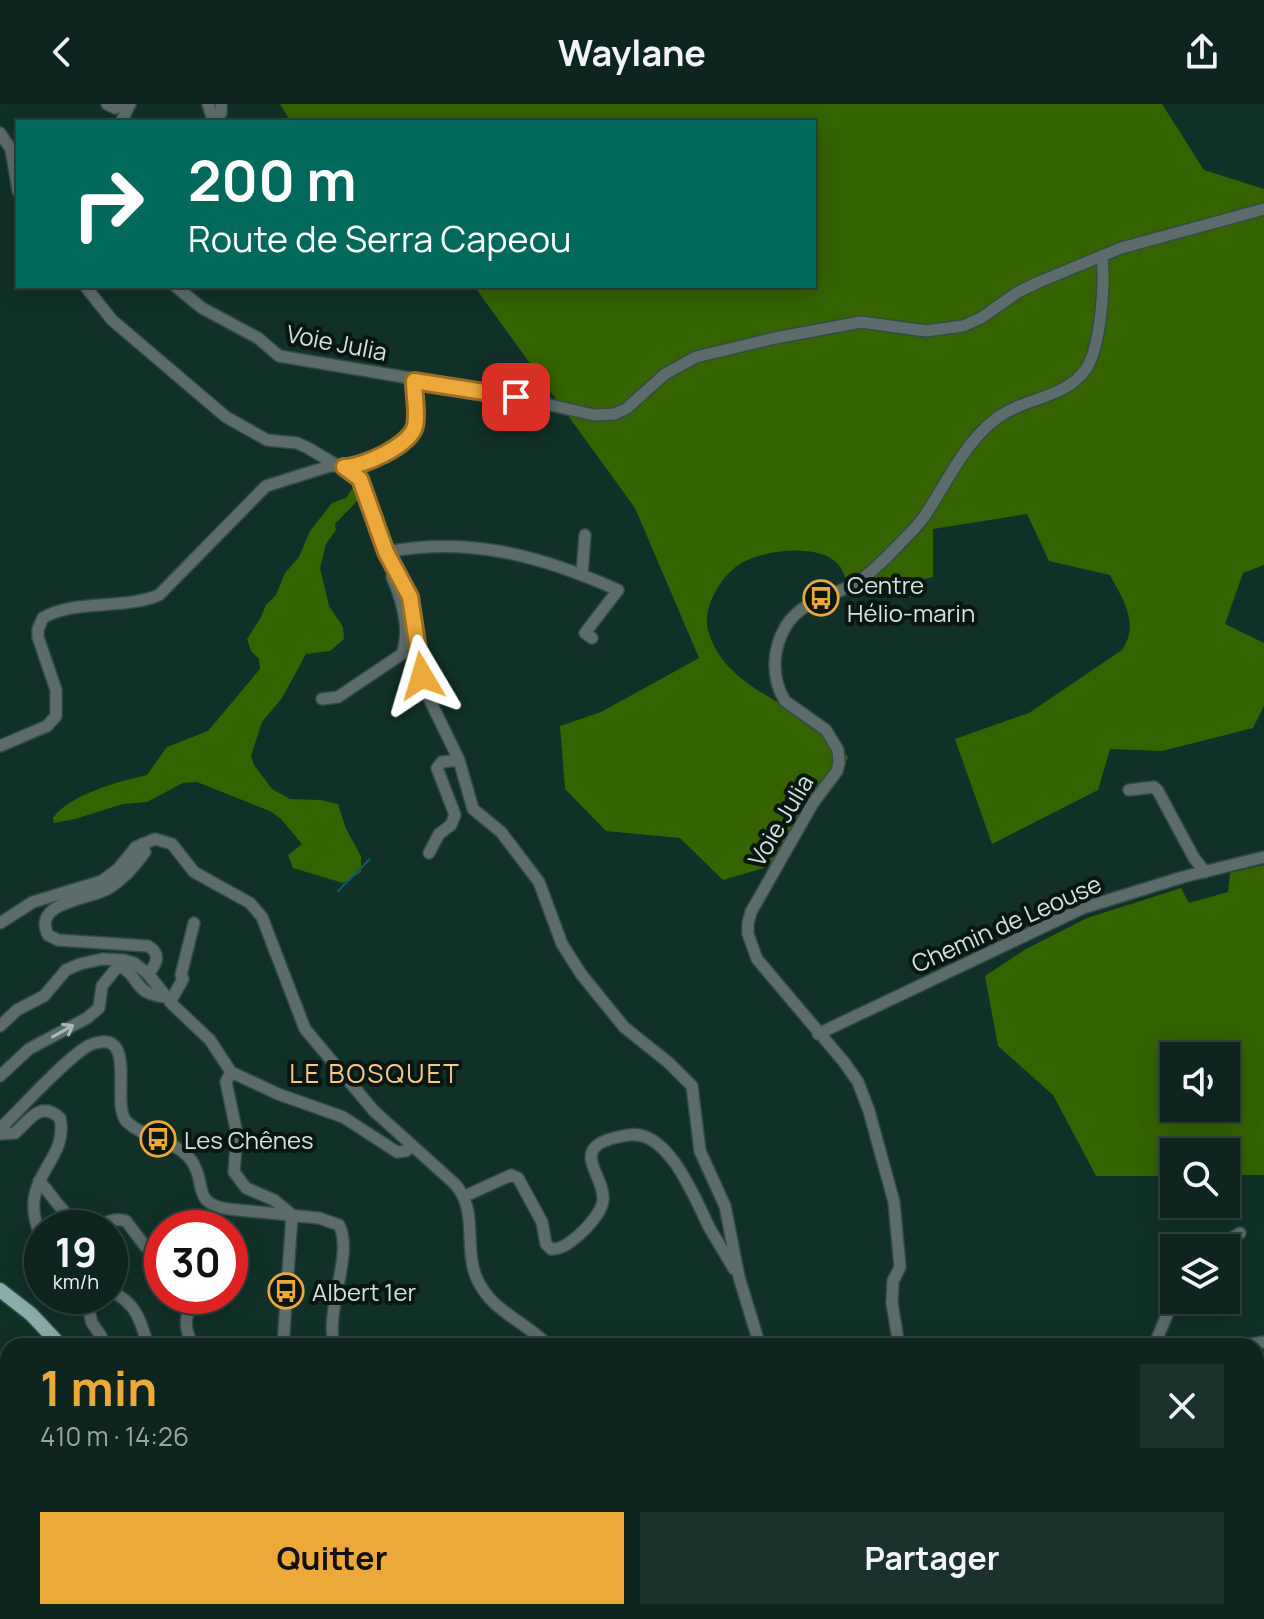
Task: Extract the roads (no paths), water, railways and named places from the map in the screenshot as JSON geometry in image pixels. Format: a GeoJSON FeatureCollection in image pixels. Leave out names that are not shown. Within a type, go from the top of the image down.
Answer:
{"type":"FeatureCollection","features":[{"type":"Feature","properties":{"kind":"main road"},"geometry":{"type":"LineString","coordinates":[[2,1294],[31,1314],[52,1338]]}},
{"type":"Feature","properties":{"kind":"street"},"geometry":{"type":"LineString","coordinates":[[107,104],[115,108],[123,104]]}},
{"type":"Feature","properties":{"kind":"street"},"geometry":{"type":"LineString","coordinates":[[208,104],[215,117],[221,113],[221,104]]}},
{"type":"Feature","properties":{"kind":"street"},"geometry":{"type":"LineString","coordinates":[[0,133],[13,156],[16,177]]}},
{"type":"Feature","properties":{"kind":"street","name":"Voie Julia"},"geometry":{"type":"LineString","coordinates":[[177,288],[202,308],[258,338],[279,356],[493,392],[594,415],[614,414],[626,409],[665,374],[696,357],[788,335],[861,322],[926,331],[953,328],[981,318],[1018,292],[1039,282],[1121,248],[1264,209]]}},
{"type":"Feature","properties":{"kind":"street","name":"Voie Julia"},"geometry":{"type":"LineString","coordinates":[[898,1338],[892,1303],[893,1281],[900,1267],[894,1202],[858,1082],[757,959],[748,934],[751,912],[839,763],[838,750],[832,738],[785,701],[780,693],[776,649],[786,625],[801,609],[861,579],[888,555],[924,517],[955,464],[998,417],[1066,388],[1087,368],[1097,334],[1104,268],[1102,256]]}},
{"type":"Feature","properties":{"kind":"street"},"geometry":{"type":"LineString","coordinates":[[87,288],[112,320],[226,417],[260,437],[297,443],[344,467],[360,479],[386,552],[413,605],[426,696],[459,760],[473,809],[501,832],[539,882],[572,962],[624,1027],[692,1086],[700,1151],[725,1206],[739,1277],[758,1338]]}},
{"type":"Feature","properties":{"kind":"street"},"geometry":{"type":"LineString","coordinates":[[0,746],[47,726],[56,716],[56,690],[38,637],[43,618],[59,612],[139,602],[159,595],[266,486],[322,468],[364,465],[409,436],[415,426],[414,381]]}},
{"type":"Feature","properties":{"kind":"street"},"geometry":{"type":"LineString","coordinates":[[582,574],[585,535]]}},
{"type":"Feature","properties":{"kind":"street"},"geometry":{"type":"LineString","coordinates":[[386,552],[452,545],[492,549],[582,574],[618,590],[585,633],[592,638]]}},
{"type":"Feature","properties":{"kind":"street"},"geometry":{"type":"LineString","coordinates":[[322,699],[338,697],[402,654],[405,645],[403,602],[392,577],[397,572]]}},
{"type":"Feature","properties":{"kind":"street"},"geometry":{"type":"LineString","coordinates":[[429,853],[439,834],[451,825],[455,815],[437,768],[442,762],[459,760]]}},
{"type":"Feature","properties":{"kind":"street"},"geometry":{"type":"LineString","coordinates":[[1129,790],[1154,787],[1158,791],[1194,858],[1205,872]]}},
{"type":"Feature","properties":{"kind":"street"},"geometry":{"type":"LineString","coordinates":[[0,923],[33,902],[102,881],[142,844],[162,839],[172,844],[194,872],[255,907],[262,917],[305,1029],[374,1111],[465,1196],[476,1276],[487,1296],[500,1310],[540,1338]]}},
{"type":"Feature","properties":{"kind":"street"},"geometry":{"type":"LineString","coordinates":[[142,844],[145,852],[122,878],[95,895],[55,907],[45,923],[48,935],[58,940],[148,946],[156,952],[157,958],[148,974]]}},
{"type":"Feature","properties":{"kind":"street","name":"Chemin de Leouse"},"geometry":{"type":"LineString","coordinates":[[818,1034],[1083,908],[1264,857]]}},
{"type":"Feature","properties":{"kind":"street"},"geometry":{"type":"LineString","coordinates":[[169,1000],[183,979],[181,975],[194,923]]}},
{"type":"Feature","properties":{"kind":"street"},"geometry":{"type":"LineString","coordinates":[[0,1026],[17,1010],[44,996],[66,970],[102,959],[124,960],[148,974],[169,1000],[210,1040],[231,1072],[278,1094],[343,1117],[397,1152],[406,1151],[411,1146]]}},
{"type":"Feature","properties":{"kind":"street"},"geometry":{"type":"LineString","coordinates":[[0,1076],[29,1049],[87,1018],[99,1008],[102,986],[118,966],[128,971],[143,991],[169,1000]]}},
{"type":"Feature","properties":{"kind":"street"},"geometry":{"type":"LineString","coordinates":[[33,1210],[32,1199],[59,1137],[60,1118],[51,1111],[38,1111],[15,1133],[7,1136],[1,1128],[77,1054],[86,1047],[106,1043],[115,1047],[121,1055],[121,1112],[127,1122],[190,1159],[206,1202],[228,1209],[331,1220],[339,1225],[344,1234],[331,1316],[333,1338]]}},
{"type":"Feature","properties":{"kind":"street"},"geometry":{"type":"LineString","coordinates":[[231,1072],[226,1082],[237,1134],[234,1172],[246,1188],[274,1200],[292,1215]]}},
{"type":"Feature","properties":{"kind":"street"},"geometry":{"type":"LineString","coordinates":[[465,1196],[511,1175],[518,1178],[542,1222],[546,1244],[558,1250],[586,1229],[603,1202],[590,1164],[596,1148],[616,1136],[637,1133],[657,1143],[686,1178],[711,1230],[739,1277]]}},
{"type":"Feature","properties":{"kind":"street"},"geometry":{"type":"LineString","coordinates":[[39,1181],[70,1219],[91,1227],[114,1219],[126,1221],[144,1245]]}},
{"type":"Feature","properties":{"kind":"street"},"geometry":{"type":"LineString","coordinates":[[284,1338],[292,1215]]}},
{"type":"Feature","properties":{"kind":"street"},"geometry":{"type":"LineString","coordinates":[[128,1302],[142,1321],[146,1338]]}},
{"type":"Feature","properties":{"kind":"street"},"geometry":{"type":"LineString","coordinates":[[90,1314],[101,1338]]}},
{"type":"Feature","properties":{"kind":"street"},"geometry":{"type":"LineString","coordinates":[[187,1314],[185,1320],[190,1338]]}},
{"type":"Feature","properties":{"kind":"street"},"geometry":{"type":"LineString","coordinates":[[1157,1338],[1167,1314]]}},
{"type":"Feature","properties":{"kind":"waterway"},"geometry":{"type":"LineString","coordinates":[[338,891],[370,859]]}},
{"type":"Feature","properties":{"kind":"place","name":"Centre Hélio-marin"},"geometry":{"type":"Point","coordinates":[821,598]}},
{"type":"Feature","properties":{"kind":"place","name":"Les Chênes"},"geometry":{"type":"Point","coordinates":[158,1139]}},
{"type":"Feature","properties":{"kind":"place","name":"Albert 1er"},"geometry":{"type":"Point","coordinates":[286,1291]}},
{"type":"Feature","properties":{"kind":"district","name":"LE BOSQUET"},"geometry":{"type":"Point","coordinates":[375,1073]}}]}
